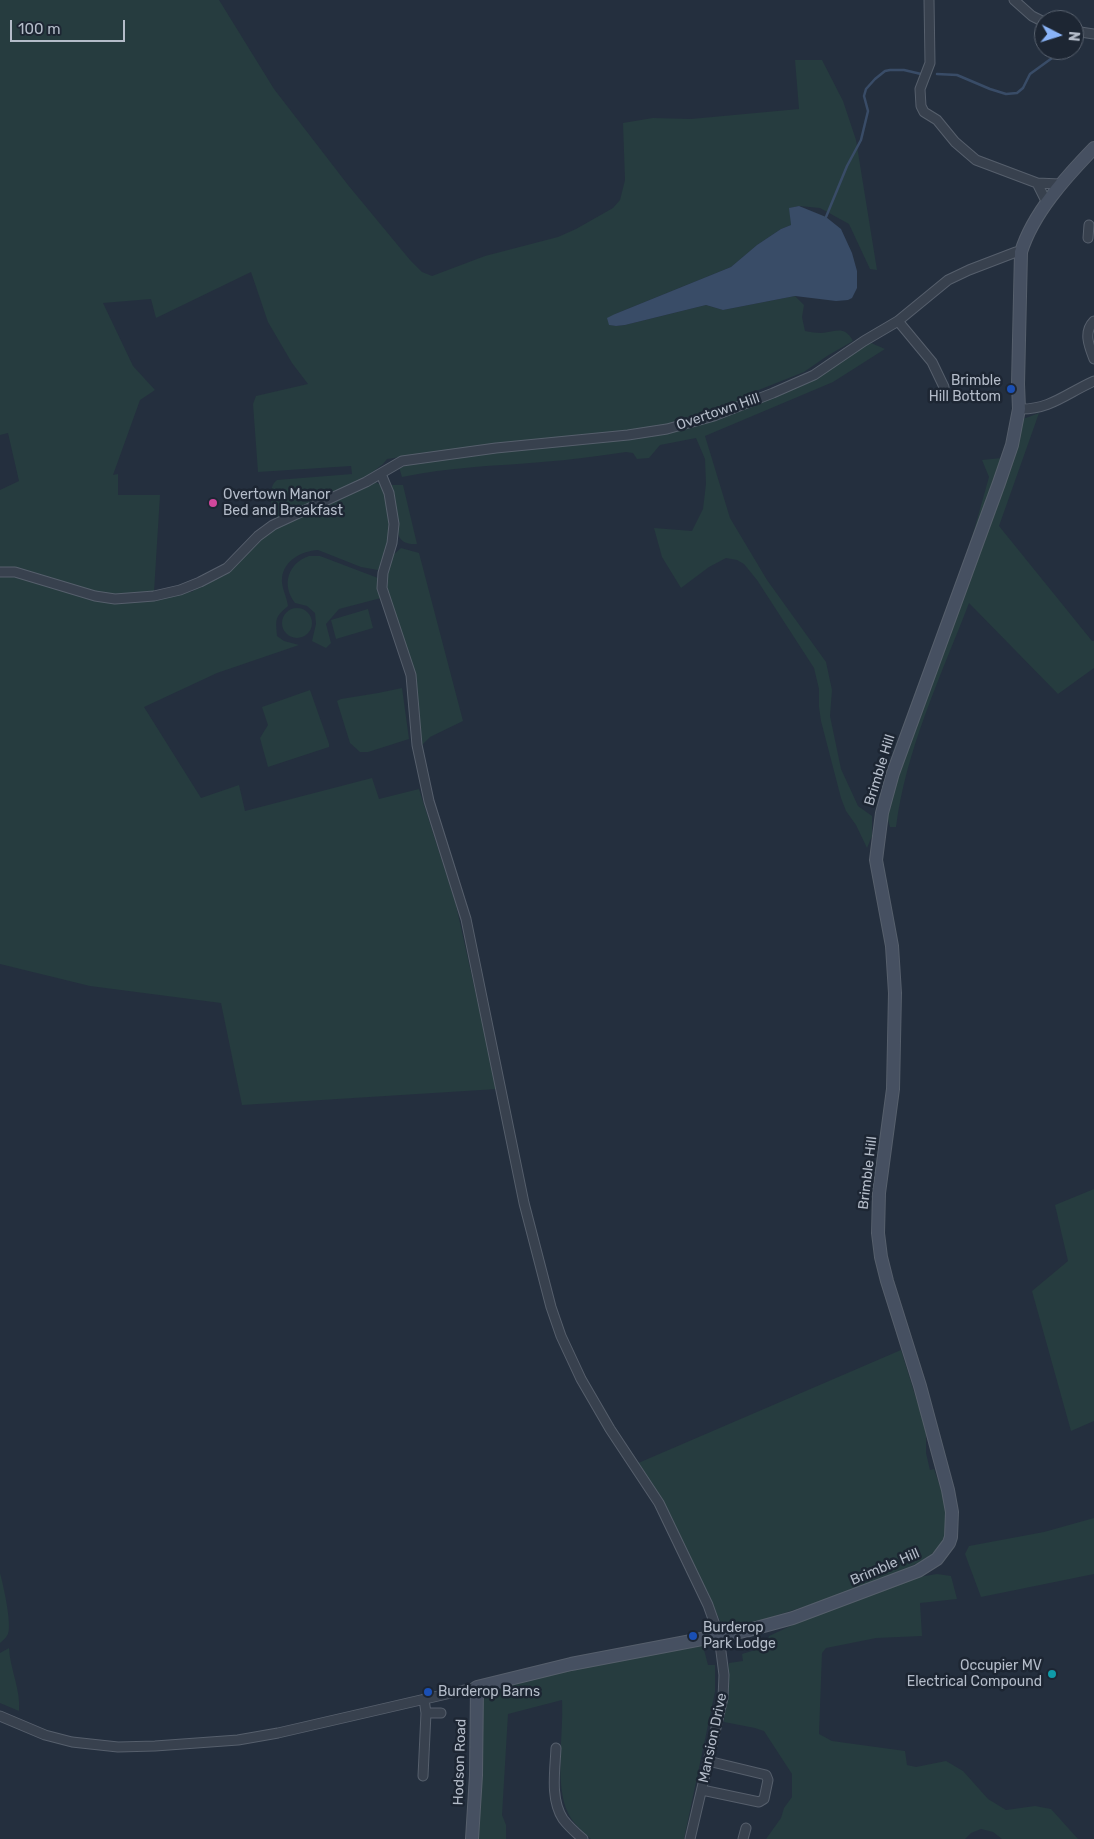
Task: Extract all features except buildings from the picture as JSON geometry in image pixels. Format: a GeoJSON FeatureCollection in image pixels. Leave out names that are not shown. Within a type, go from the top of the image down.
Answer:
{"type":"FeatureCollection","features":[{"type":"Feature","properties":{"kind":"main road"},"geometry":{"type":"LineString","coordinates":[[1021,252],[1027,237],[1060,184],[1094,148]]}},
{"type":"Feature","properties":{"kind":"main road","name":"Brimble Hill"},"geometry":{"type":"LineString","coordinates":[[477,1687],[571,1664],[749,1630],[793,1618],[905,1577],[930,1565],[949,1544],[952,1512],[948,1490],[920,1386],[887,1281],[878,1233],[879,1193],[893,1089],[895,993],[892,946],[877,873],[877,846],[882,813],[893,773],[1012,444],[1019,409],[1021,252]]}},
{"type":"Feature","properties":{"kind":"main road","name":"Hodson Road"},"geometry":{"type":"LineString","coordinates":[[472,1839],[476,1775],[477,1687]]}},
{"type":"Feature","properties":{"kind":"street"},"geometry":{"type":"LineString","coordinates":[[929,0],[930,63],[920,90],[921,106],[924,112],[937,120],[955,142],[976,160],[1037,183],[1060,184]]}},
{"type":"Feature","properties":{"kind":"street"},"geometry":{"type":"LineString","coordinates":[[1014,0],[1034,17]]}},
{"type":"Feature","properties":{"kind":"street"},"geometry":{"type":"LineString","coordinates":[[1037,183],[1047,203]]}},
{"type":"Feature","properties":{"kind":"street"},"geometry":{"type":"LineString","coordinates":[[1088,238],[1089,225]]}},
{"type":"Feature","properties":{"kind":"street","name":"Overtown Hill"},"geometry":{"type":"LineString","coordinates":[[0,572],[15,572],[95,596],[115,599],[154,596],[180,590],[227,568],[258,536],[273,525],[381,474],[406,460],[667,429],[697,422],[730,410],[807,378],[898,321],[936,288],[953,277],[1016,252],[1021,252]]}},
{"type":"Feature","properties":{"kind":"street"},"geometry":{"type":"LineString","coordinates":[[898,321],[932,362],[944,387]]}},
{"type":"Feature","properties":{"kind":"street"},"geometry":{"type":"LineString","coordinates":[[1094,321],[1087,333],[1094,359]]}},
{"type":"Feature","properties":{"kind":"street"},"geometry":{"type":"LineString","coordinates":[[1019,409],[1046,406],[1094,381]]}},
{"type":"Feature","properties":{"kind":"street","name":"Mansion Drive"},"geometry":{"type":"LineString","coordinates":[[381,474],[389,494],[394,524],[392,543],[383,573],[382,588],[411,675],[415,730],[429,801],[466,919],[524,1203],[551,1307],[561,1336],[581,1379],[610,1429],[660,1503],[708,1605],[719,1636],[724,1675],[723,1698],[690,1839]]}},
{"type":"Feature","properties":{"kind":"street"},"geometry":{"type":"LineString","coordinates":[[0,1716],[61,1740],[100,1746],[134,1747],[244,1739],[294,1730],[477,1687]]}},
{"type":"Feature","properties":{"kind":"street"},"geometry":{"type":"LineString","coordinates":[[423,1776],[426,1713],[424,1699]]}},
{"type":"Feature","properties":{"kind":"street"},"geometry":{"type":"LineString","coordinates":[[426,1713],[441,1713]]}},
{"type":"Feature","properties":{"kind":"street"},"geometry":{"type":"LineString","coordinates":[[556,1748],[554,1780],[559,1810],[570,1827],[583,1839]]}},
{"type":"Feature","properties":{"kind":"street"},"geometry":{"type":"LineString","coordinates":[[702,1790],[758,1802],[764,1800],[768,1780],[765,1774],[708,1761]]}},
{"type":"Feature","properties":{"kind":"street"},"geometry":{"type":"LineString","coordinates":[[743,1839],[746,1828]]}},
{"type":"Feature","properties":{"kind":"green space"},"geometry":{"type":"Polygon","coordinates":[[[0,0],[219,0],[274,89],[348,185],[410,260],[422,272],[432,276],[485,256],[558,237],[613,208],[620,200],[625,180],[623,123],[653,118],[691,119],[799,109],[795,60],[822,60],[843,101],[856,140],[877,270],[870,269],[849,224],[820,208],[799,206],[790,208],[791,225],[781,229],[757,245],[731,267],[615,314],[609,325],[625,325],[706,305],[723,310],[795,296],[804,305],[802,317],[805,331],[822,333],[843,331],[853,341],[804,372],[741,397],[801,384],[871,343],[885,349],[833,382],[705,436],[730,518],[767,580],[826,662],[832,690],[830,716],[841,769],[858,806],[872,816],[872,836],[867,848],[856,825],[846,811],[841,798],[821,721],[819,689],[814,668],[757,580],[744,564],[737,560],[726,558],[709,567],[681,588],[662,557],[654,528],[692,531],[703,509],[706,484],[705,459],[696,438],[660,445],[649,458],[637,459],[633,453],[626,452],[563,460],[455,469],[402,477],[399,467],[414,455],[387,459],[366,477],[381,485],[403,485],[417,544],[410,544],[399,537],[396,516],[390,542],[378,570],[361,567],[318,550],[300,555],[290,561],[283,572],[282,585],[288,606],[278,616],[276,626],[277,636],[284,641],[299,645],[217,673],[144,707],[201,798],[239,785],[245,811],[372,778],[379,799],[419,789],[456,905],[497,1089],[242,1105],[221,1003],[90,986],[0,964],[0,577],[6,576],[0,570],[0,490],[19,481],[8,433],[0,435],[0,0]],[[251,272],[156,318],[151,299],[103,303],[133,366],[155,390],[140,400],[113,475],[118,474],[118,495],[160,495],[154,592],[192,592],[197,587],[225,574],[263,537],[278,527],[271,496],[273,484],[277,480],[352,474],[351,466],[258,472],[253,404],[256,396],[308,384],[292,363],[268,322],[251,272]]]}},
{"type":"Feature","properties":{"kind":"green space"},"geometry":{"type":"Polygon","coordinates":[[[1039,413],[999,526],[1092,641],[1094,641],[1094,668],[1058,694],[969,603],[916,741],[901,798],[896,827],[890,827],[887,816],[906,751],[965,588],[964,560],[989,477],[982,460],[1002,458],[1023,419],[1039,413]]]}},
{"type":"Feature","properties":{"kind":"green space"},"geometry":{"type":"Polygon","coordinates":[[[401,548],[419,553],[463,721],[430,737],[420,747],[416,707],[387,596],[386,574],[393,555],[401,548]]]}},
{"type":"Feature","properties":{"kind":"green space"},"geometry":{"type":"Polygon","coordinates":[[[309,556],[320,556],[378,578],[381,598],[339,609],[326,624],[331,643],[326,648],[312,641],[316,624],[315,613],[307,606],[295,603],[288,589],[289,575],[292,569],[302,559],[309,556]]]}},
{"type":"Feature","properties":{"kind":"green space"},"geometry":{"type":"Polygon","coordinates":[[[297,608],[307,613],[312,623],[307,633],[297,638],[287,633],[282,623],[287,613],[297,608]]]}},
{"type":"Feature","properties":{"kind":"green space"},"geometry":{"type":"Polygon","coordinates":[[[368,609],[373,628],[336,639],[331,620],[368,609]]]}},
{"type":"Feature","properties":{"kind":"green space"},"geometry":{"type":"Polygon","coordinates":[[[402,688],[409,739],[368,752],[360,752],[350,743],[337,701],[402,688]]]}},
{"type":"Feature","properties":{"kind":"green space"},"geometry":{"type":"Polygon","coordinates":[[[310,690],[329,747],[268,767],[260,738],[268,725],[262,707],[310,690]]]}},
{"type":"Feature","properties":{"kind":"green space"},"geometry":{"type":"Polygon","coordinates":[[[1094,1189],[1094,1421],[1071,1431],[1032,1291],[1068,1261],[1055,1205],[1094,1189]]]}},
{"type":"Feature","properties":{"kind":"green space"},"geometry":{"type":"Polygon","coordinates":[[[901,1350],[926,1430],[926,1453],[930,1470],[934,1469],[946,1508],[946,1528],[944,1538],[939,1547],[928,1557],[909,1568],[856,1589],[743,1626],[724,1629],[673,1520],[657,1492],[636,1464],[901,1350]]]}},
{"type":"Feature","properties":{"kind":"green space"},"geometry":{"type":"Polygon","coordinates":[[[1094,1518],[1094,1574],[981,1597],[965,1554],[969,1546],[1044,1532],[1094,1518]]]}},
{"type":"Feature","properties":{"kind":"green space"},"geometry":{"type":"Polygon","coordinates":[[[0,1573],[7,1604],[9,1629],[8,1634],[0,1643],[0,1573]]]}},
{"type":"Feature","properties":{"kind":"green space"},"geometry":{"type":"Polygon","coordinates":[[[937,1574],[951,1576],[957,1599],[920,1603],[922,1636],[876,1638],[826,1648],[822,1653],[819,1734],[832,1741],[905,1751],[907,1765],[916,1767],[946,1761],[963,1771],[988,1799],[1006,1810],[1035,1806],[1051,1809],[1078,1839],[1002,1839],[993,1832],[981,1829],[971,1833],[965,1839],[766,1839],[781,1818],[784,1808],[792,1797],[792,1774],[764,1731],[724,1722],[729,1663],[743,1661],[742,1654],[765,1647],[769,1636],[812,1616],[919,1577],[937,1574]]]}},
{"type":"Feature","properties":{"kind":"green space"},"geometry":{"type":"Polygon","coordinates":[[[703,1646],[708,1665],[715,1665],[715,1692],[684,1839],[591,1839],[575,1824],[568,1813],[561,1788],[562,1700],[508,1714],[502,1815],[506,1825],[506,1839],[477,1839],[483,1703],[487,1690],[560,1670],[703,1646]]]}},
{"type":"Feature","properties":{"kind":"green space"},"geometry":{"type":"Polygon","coordinates":[[[9,1648],[18,1695],[19,1711],[0,1703],[0,1653],[9,1648]]]}},
{"type":"Feature","properties":{"kind":"water"},"geometry":{"type":"Polygon","coordinates":[[[799,206],[826,217],[841,229],[852,253],[857,271],[857,288],[852,298],[836,301],[795,296],[723,310],[706,305],[625,325],[609,325],[607,318],[615,314],[731,267],[757,245],[781,229],[791,225],[789,208],[799,206]]]}},
{"type":"Feature","properties":{"kind":"waterway"},"geometry":{"type":"LineString","coordinates":[[937,74],[957,75],[1006,94],[1017,93],[1023,88],[1030,74],[1049,60]]}},
{"type":"Feature","properties":{"kind":"waterway"},"geometry":{"type":"LineString","coordinates":[[826,217],[847,166],[861,140],[868,111],[864,96],[866,89],[885,71],[904,70],[921,74]]}},
{"type":"Feature","properties":{"kind":"place","name":"Brimble Hill Bottom"},"geometry":{"type":"Point","coordinates":[1011,389]}},
{"type":"Feature","properties":{"kind":"place","name":"Overtown Manor Bed and Breakfast"},"geometry":{"type":"Point","coordinates":[213,503]}},
{"type":"Feature","properties":{"kind":"place","name":"Burderop Park Lodge"},"geometry":{"type":"Point","coordinates":[693,1636]}},
{"type":"Feature","properties":{"kind":"place","name":"Occupier MV Electrical Compound"},"geometry":{"type":"Point","coordinates":[1052,1674]}},
{"type":"Feature","properties":{"kind":"place","name":"Burderop Barns"},"geometry":{"type":"Point","coordinates":[428,1692]}}]}
